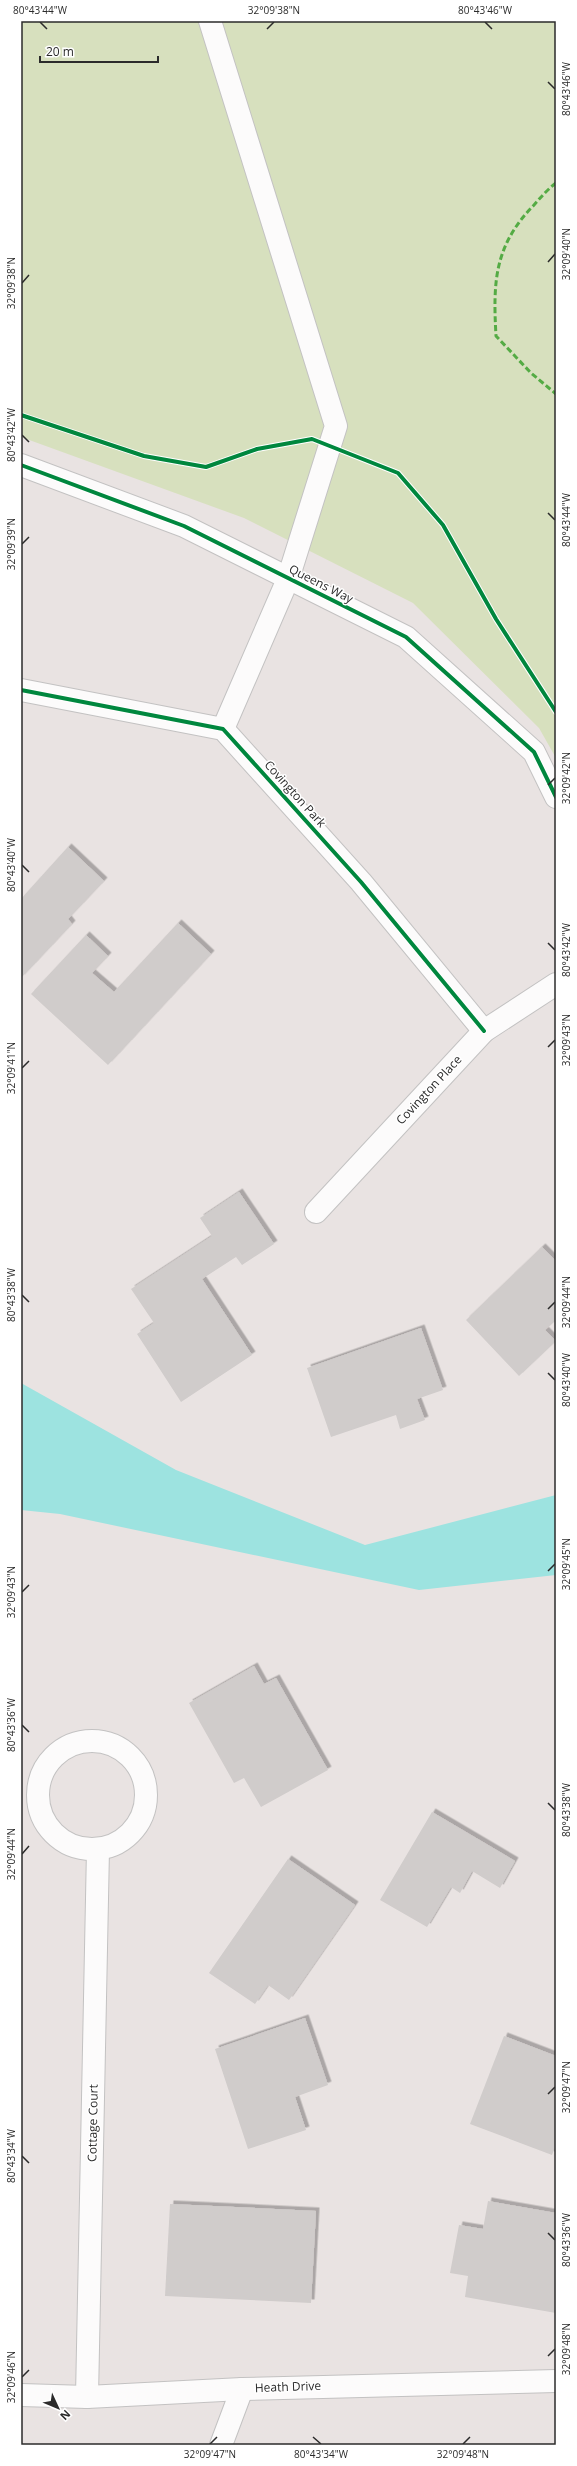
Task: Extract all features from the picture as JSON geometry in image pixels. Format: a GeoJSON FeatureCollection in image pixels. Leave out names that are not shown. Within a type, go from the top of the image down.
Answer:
{"type":"FeatureCollection","features":[{"type":"Feature","properties":{"kind":"street"},"geometry":{"type":"LineString","coordinates":[[21,690],[223,729],[288,579],[336,426],[210,21]]}},
{"type":"Feature","properties":{"kind":"street","name":"Queens Way"},"geometry":{"type":"LineString","coordinates":[[21,465],[184,526],[406,638],[534,752],[556,797]]}},
{"type":"Feature","properties":{"kind":"street","name":"Covington Park"},"geometry":{"type":"LineString","coordinates":[[223,729],[361,882],[484,1031]]}},
{"type":"Feature","properties":{"kind":"street","name":"Covington Place"},"geometry":{"type":"LineString","coordinates":[[316,1212],[484,1031],[556,984]]}},
{"type":"Feature","properties":{"kind":"street"},"geometry":{"type":"LineString","coordinates":[[87,1740],[108,1742],[127,1752],[140,1768],[147,1789],[145,1810],[135,1829],[118,1843],[98,1849],[77,1848],[57,1838],[44,1821],[38,1801],[40,1780],[50,1761],[66,1746],[87,1740]]}},
{"type":"Feature","properties":{"kind":"street","name":"Cottage Court"},"geometry":{"type":"LineString","coordinates":[[87,2397],[98,1849]]}},
{"type":"Feature","properties":{"kind":"street","name":"Heath Drive"},"geometry":{"type":"LineString","coordinates":[[21,2395],[87,2397],[242,2389],[556,2381]]}},
{"type":"Feature","properties":{"kind":"street"},"geometry":{"type":"LineString","coordinates":[[221,2445],[242,2389]]}},
{"type":"Feature","properties":{"kind":"green space"},"geometry":{"type":"Polygon","coordinates":[[[21,21],[556,21],[556,758],[539,728],[413,603],[244,518],[21,437],[21,21]]]}},
{"type":"Feature","properties":{"kind":"water"},"geometry":{"type":"Polygon","coordinates":[[[21,1383],[176,1470],[365,1545],[556,1495],[556,1575],[419,1590],[60,1514],[21,1510],[21,1383]]]}},
{"type":"Feature","properties":{"kind":"building"},"geometry":{"type":"Polygon","coordinates":[[[68,847],[104,881],[68,919],[72,924],[21,978],[21,899],[68,847]]]}},
{"type":"Feature","properties":{"kind":"building"},"geometry":{"type":"Polygon","coordinates":[[[178,923],[211,954],[108,1065],[31,994],[86,935],[108,956],[92,973],[114,992],[178,923]]]}},
{"type":"Feature","properties":{"kind":"building"},"geometry":{"type":"Polygon","coordinates":[[[239,1192],[274,1244],[242,1265],[236,1257],[202,1279],[252,1355],[181,1402],[137,1334],[154,1323],[131,1289],[212,1236],[200,1218],[239,1192]]]}},
{"type":"Feature","properties":{"kind":"building"},"geometry":{"type":"Polygon","coordinates":[[[542,1247],[556,1261],[556,1320],[545,1330],[556,1341],[519,1376],[466,1320],[542,1247]]]}},
{"type":"Feature","properties":{"kind":"building"},"geometry":{"type":"Polygon","coordinates":[[[421,1328],[443,1390],[417,1399],[425,1420],[400,1429],[396,1415],[331,1437],[307,1368],[421,1328]]]}},
{"type":"Feature","properties":{"kind":"building"},"geometry":{"type":"Polygon","coordinates":[[[254,1666],[264,1684],[276,1678],[328,1770],[261,1807],[244,1778],[234,1783],[189,1703],[254,1666]]]}},
{"type":"Feature","properties":{"kind":"building"},"geometry":{"type":"Polygon","coordinates":[[[432,1812],[515,1861],[500,1888],[472,1871],[460,1893],[451,1887],[427,1927],[380,1900],[432,1812]]]}},
{"type":"Feature","properties":{"kind":"building"},"geometry":{"type":"Polygon","coordinates":[[[288,1859],[355,1905],[289,2000],[268,1985],[255,2004],[209,1973],[288,1859]]]}},
{"type":"Feature","properties":{"kind":"building"},"geometry":{"type":"Polygon","coordinates":[[[305,2018],[328,2085],[295,2097],[306,2130],[248,2149],[215,2049],[305,2018]]]}},
{"type":"Feature","properties":{"kind":"building"},"geometry":{"type":"Polygon","coordinates":[[[504,2036],[556,2056],[556,2144],[552,2155],[470,2124],[504,2036]]]}},
{"type":"Feature","properties":{"kind":"building"},"geometry":{"type":"Polygon","coordinates":[[[488,2201],[556,2213],[556,2313],[465,2297],[468,2276],[450,2273],[459,2225],[483,2229],[488,2201]]]}},
{"type":"Feature","properties":{"kind":"building"},"geometry":{"type":"Polygon","coordinates":[[[170,2204],[316,2211],[311,2303],[165,2296],[170,2204]]]}},
{"type":"Feature","properties":{"kind":"marked path"},"geometry":{"type":"LineString","coordinates":[[556,183],[521,220],[511,235],[499,266],[495,299],[496,336],[531,373],[556,394]]}},
{"type":"Feature","properties":{"kind":"cycle path"},"geometry":{"type":"LineString","coordinates":[[21,415],[144,456],[206,467],[257,449],[312,439],[398,473],[443,525],[496,619],[556,712]]}},
{"type":"Feature","properties":{"kind":"cycle path"},"geometry":{"type":"LineString","coordinates":[[21,465],[184,526],[406,637],[534,752],[556,797]]}},
{"type":"Feature","properties":{"kind":"cycle path"},"geometry":{"type":"LineString","coordinates":[[21,690],[223,729],[361,882],[484,1031]]}}]}
